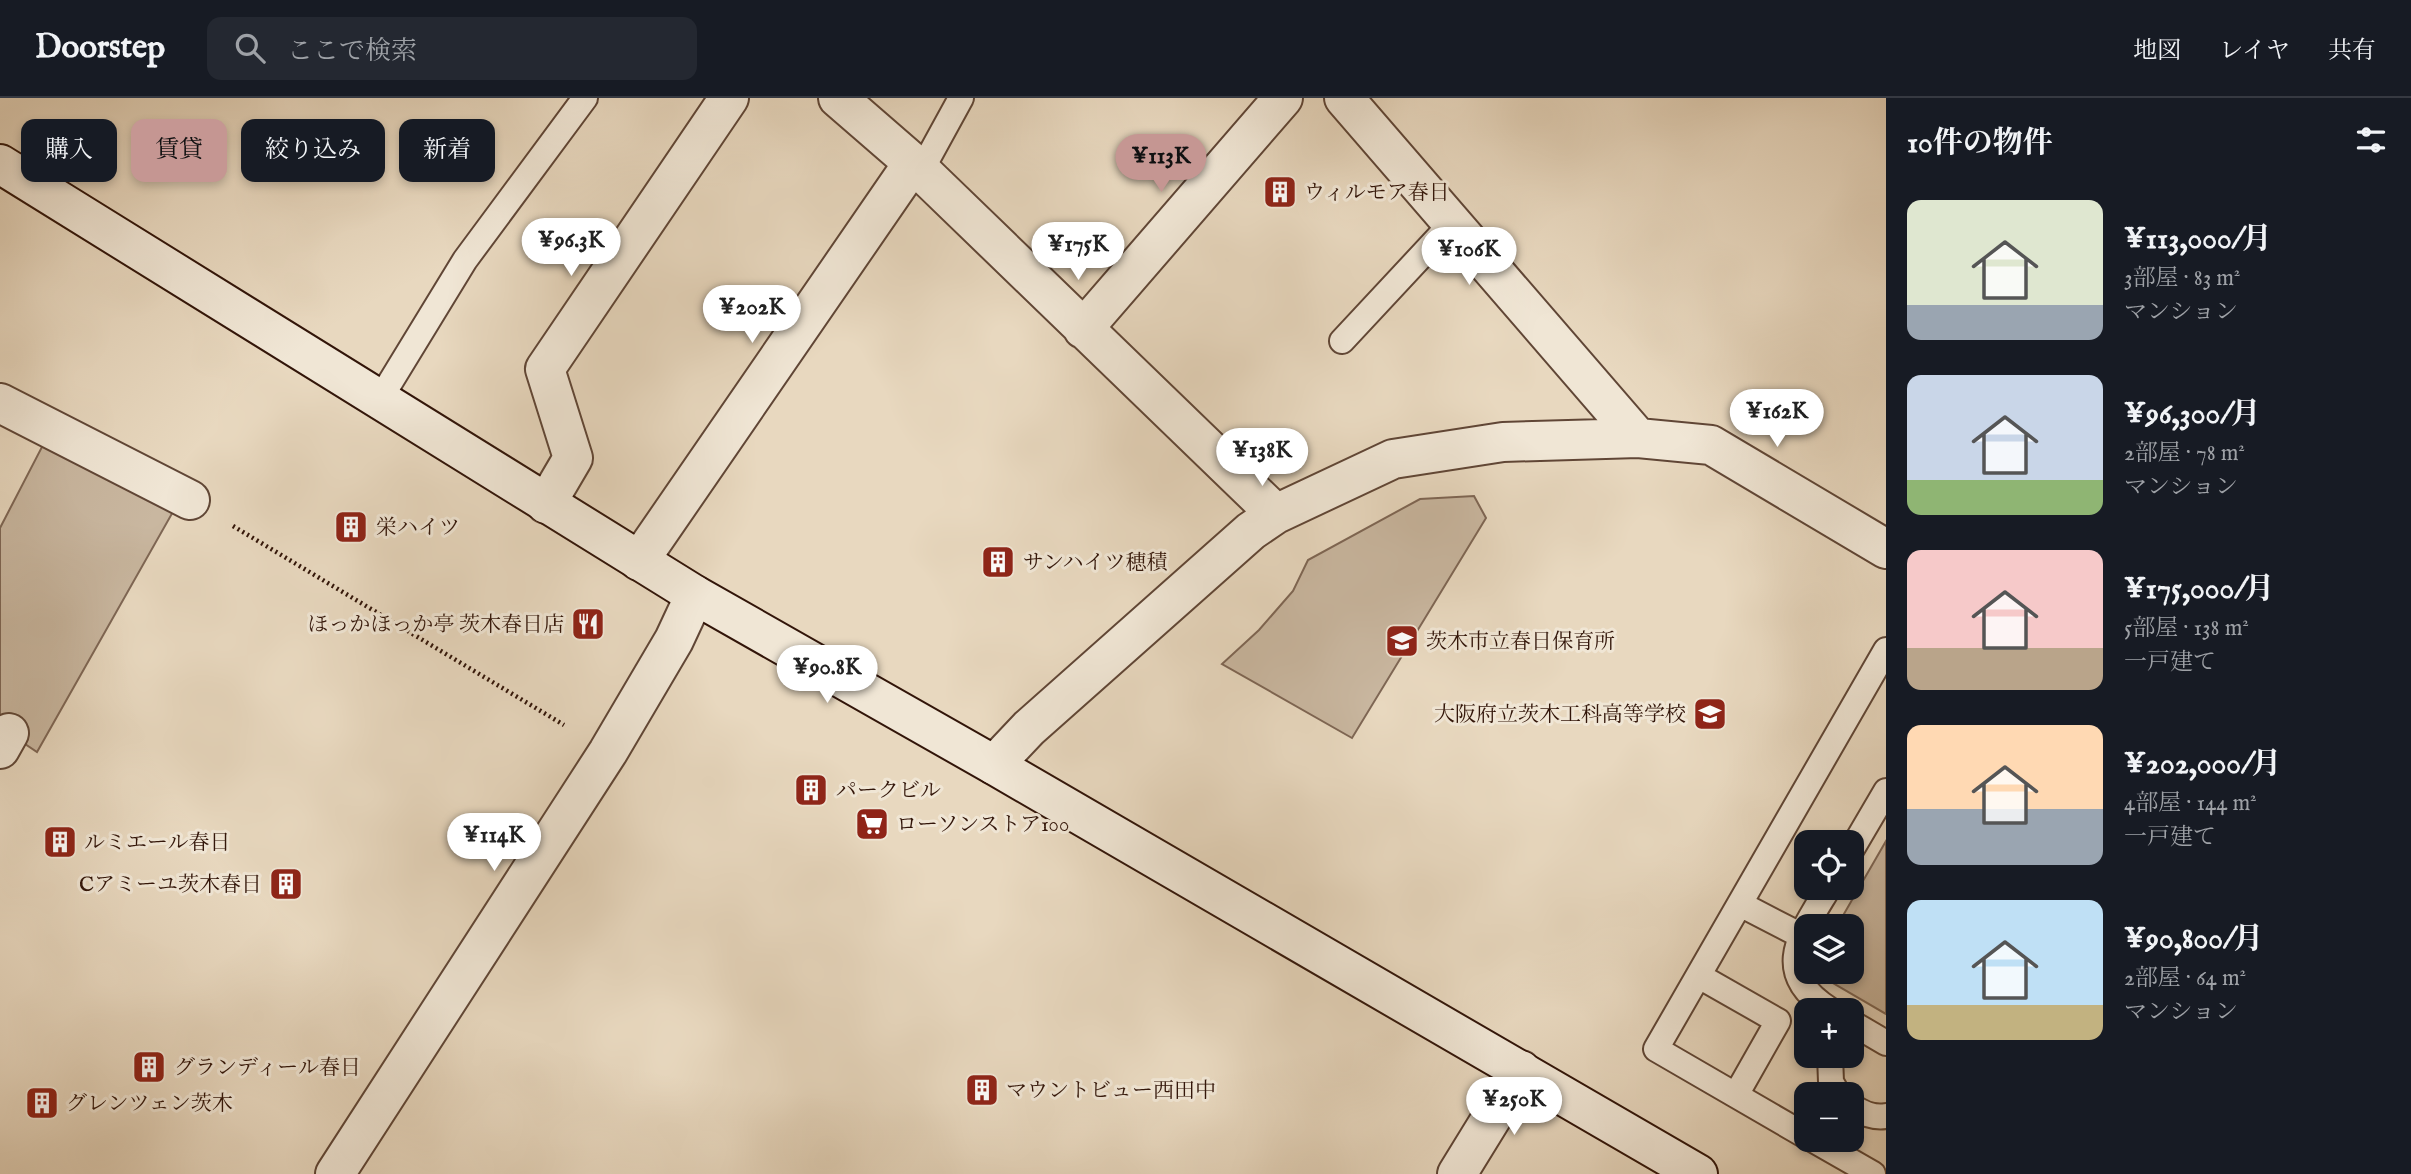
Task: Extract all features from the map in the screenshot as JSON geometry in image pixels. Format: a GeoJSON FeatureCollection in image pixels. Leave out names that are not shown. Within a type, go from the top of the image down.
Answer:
{"type":"FeatureCollection","features":[{"type":"Feature","properties":{"kind":"street"},"geometry":{"type":"LineString","coordinates":[[546,504],[573,458],[545,369],[729,98]]}},
{"type":"Feature","properties":{"kind":"street"},"geometry":{"type":"LineString","coordinates":[[838,98],[917,167],[1276,514]]}},
{"type":"Feature","properties":{"kind":"street"},"geometry":{"type":"LineString","coordinates":[[1083,329],[1283,98]]}},
{"type":"Feature","properties":{"kind":"street"},"geometry":{"type":"LineString","coordinates":[[1345,98],[1638,438]]}},
{"type":"Feature","properties":{"kind":"street"},"geometry":{"type":"LineString","coordinates":[[0,164],[695,595],[994,765],[1698,1174]]}},
{"type":"Feature","properties":{"kind":"street"},"geometry":{"type":"LineString","coordinates":[[639,561],[917,167]]}},
{"type":"Feature","properties":{"kind":"street"},"geometry":{"type":"LineString","coordinates":[[0,403],[190,500]]}},
{"type":"Feature","properties":{"kind":"street"},"geometry":{"type":"LineString","coordinates":[[994,765],[1029,728],[1251,531],[1276,514],[1392,459],[1503,442],[1638,438],[1711,445],[1886,549]]}},
{"type":"Feature","properties":{"kind":"street"},"geometry":{"type":"LineString","coordinates":[[335,1174],[608,752],[674,640],[695,595]]}},
{"type":"Feature","properties":{"kind":"street"},"geometry":{"type":"LineString","coordinates":[[1457,1174],[1521,1070]]}},
{"type":"Feature","properties":{"kind":"lane"},"geometry":{"type":"LineString","coordinates":[[380,399],[466,260],[585,98]]}},
{"type":"Feature","properties":{"kind":"lane"},"geometry":{"type":"LineString","coordinates":[[917,167],[961,98]]}},
{"type":"Feature","properties":{"kind":"lane"},"geometry":{"type":"LineString","coordinates":[[1342,341],[1452,223]]}},
{"type":"Feature","properties":{"kind":"lane"},"geometry":{"type":"LineString","coordinates":[[1794,1129],[1656,1049],[1886,650]]}},
{"type":"Feature","properties":{"kind":"lane"},"geometry":{"type":"LineString","coordinates":[[1863,830],[1886,791]]}},
{"type":"Feature","properties":{"kind":"lane"},"geometry":{"type":"LineString","coordinates":[[1740,904],[1794,933]]}},
{"type":"Feature","properties":{"kind":"lane"},"geometry":{"type":"LineString","coordinates":[[1699,976],[1778,1021],[1736,1095]]}},
{"type":"Feature","properties":{"kind":"lane"},"geometry":{"type":"LineString","coordinates":[[1803,984],[1814,998]]}},
{"type":"Feature","properties":{"kind":"lane"},"geometry":{"type":"LineString","coordinates":[[1864,1030],[1886,1043]]}},
{"type":"Feature","properties":{"kind":"lane"},"geometry":{"type":"LineString","coordinates":[[1864,1113],[1886,1116]]}},
{"type":"Feature","properties":{"kind":"lane"},"geometry":{"type":"LineString","coordinates":[[1835,1152],[1873,1174]]}},
{"type":"Feature","properties":{"kind":"path"},"geometry":{"type":"LineString","coordinates":[[190,500],[608,752]]}},
{"type":"Feature","properties":{"kind":"shaded area"},"geometry":{"type":"Polygon","coordinates":[[[44,443],[174,510],[37,752],[0,727],[0,528],[44,443]]]}},
{"type":"Feature","properties":{"kind":"shaded area"},"geometry":{"type":"Polygon","coordinates":[[[1474,496],[1486,518],[1352,738],[1222,664],[1259,630],[1293,591],[1308,560],[1420,499],[1474,496]]]}},
{"type":"Feature","properties":{"kind":"shaded area"},"geometry":{"type":"Polygon","coordinates":[[[1886,841],[1886,1014],[1864,1001],[1864,998],[1859,998],[1835,984],[1864,984],[1864,914],[1844,914],[1852,900],[1864,900],[1864,879],[1886,841]]]}},
{"type":"Feature","properties":{"kind":"place","name":"ウィルモア春日"},"geometry":{"type":"Point","coordinates":[1280,192]}},
{"type":"Feature","properties":{"kind":"place","name":"栄ハイツ"},"geometry":{"type":"Point","coordinates":[351,527]}},
{"type":"Feature","properties":{"kind":"place","name":"サンハイツ穂積"},"geometry":{"type":"Point","coordinates":[998,562]}},
{"type":"Feature","properties":{"kind":"place","name":"ほっかほっか亭 茨木春日店"},"geometry":{"type":"Point","coordinates":[588,624]}},
{"type":"Feature","properties":{"kind":"place","name":"茨木市立春日保育所"},"geometry":{"type":"Point","coordinates":[1402,641]}},
{"type":"Feature","properties":{"kind":"place","name":"大阪府立茨木工科高等学校"},"geometry":{"type":"Point","coordinates":[1710,714]}},
{"type":"Feature","properties":{"kind":"place","name":"パークビル"},"geometry":{"type":"Point","coordinates":[811,790]}},
{"type":"Feature","properties":{"kind":"place","name":"ローソンストア100"},"geometry":{"type":"Point","coordinates":[872,824]}},
{"type":"Feature","properties":{"kind":"place","name":"ルミエール春日"},"geometry":{"type":"Point","coordinates":[60,842]}},
{"type":"Feature","properties":{"kind":"place","name":"Cアミーユ茨木春日"},"geometry":{"type":"Point","coordinates":[286,884]}},
{"type":"Feature","properties":{"kind":"place","name":"グランディール春日"},"geometry":{"type":"Point","coordinates":[149,1067]}},
{"type":"Feature","properties":{"kind":"place","name":"マウントビュー西田中"},"geometry":{"type":"Point","coordinates":[982,1090]}},
{"type":"Feature","properties":{"kind":"place","name":"グレンツェン茨木"},"geometry":{"type":"Point","coordinates":[42,1103]}}]}
